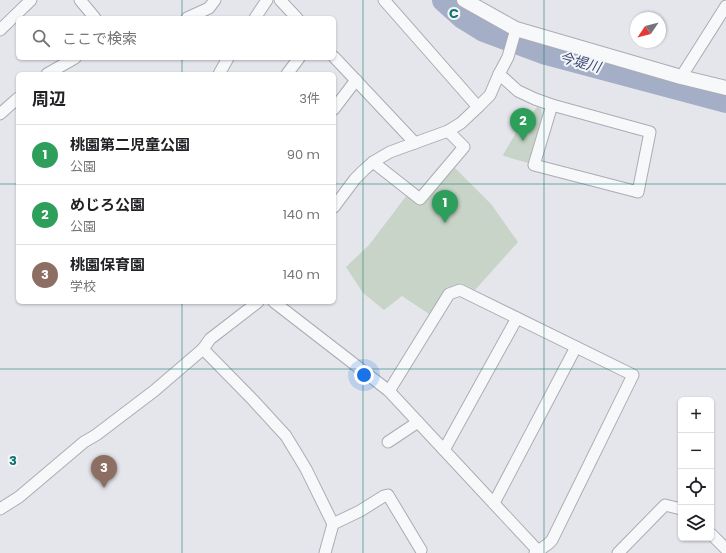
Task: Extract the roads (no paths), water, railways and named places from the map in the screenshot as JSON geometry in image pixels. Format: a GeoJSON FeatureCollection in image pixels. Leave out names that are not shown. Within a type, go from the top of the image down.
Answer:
{"type":"FeatureCollection","features":[{"type":"Feature","properties":{"kind":"street"},"geometry":{"type":"LineString","coordinates":[[0,30],[31,0]]}},
{"type":"Feature","properties":{"kind":"street"},"geometry":{"type":"LineString","coordinates":[[80,0],[93,16]]}},
{"type":"Feature","properties":{"kind":"street"},"geometry":{"type":"LineString","coordinates":[[192,16],[209,8],[215,0]]}},
{"type":"Feature","properties":{"kind":"street"},"geometry":{"type":"LineString","coordinates":[[256,16],[267,0]]}},
{"type":"Feature","properties":{"kind":"street"},"geometry":{"type":"LineString","coordinates":[[280,0],[295,16]]}},
{"type":"Feature","properties":{"kind":"street"},"geometry":{"type":"LineString","coordinates":[[384,0],[478,107]]}},
{"type":"Feature","properties":{"kind":"street"},"geometry":{"type":"LineString","coordinates":[[464,0],[515,34],[681,78],[726,88]]}},
{"type":"Feature","properties":{"kind":"street"},"geometry":{"type":"LineString","coordinates":[[681,78],[726,6]]}},
{"type":"Feature","properties":{"kind":"street"},"geometry":{"type":"LineString","coordinates":[[336,204],[355,180],[373,162],[390,152],[448,132],[461,123],[478,107],[490,95],[508,57],[515,34]]}},
{"type":"Feature","properties":{"kind":"street"},"geometry":{"type":"LineString","coordinates":[[336,59],[415,143]]}},
{"type":"Feature","properties":{"kind":"street"},"geometry":{"type":"LineString","coordinates":[[50,72],[72,60]]}},
{"type":"Feature","properties":{"kind":"street"},"geometry":{"type":"LineString","coordinates":[[220,72],[227,60]]}},
{"type":"Feature","properties":{"kind":"street"},"geometry":{"type":"LineString","coordinates":[[288,72],[297,60]]}},
{"type":"Feature","properties":{"kind":"street"},"geometry":{"type":"LineString","coordinates":[[499,74],[518,91],[535,99],[650,132],[638,192],[534,165],[552,105]]}},
{"type":"Feature","properties":{"kind":"street"},"geometry":{"type":"LineString","coordinates":[[336,106],[356,80]]}},
{"type":"Feature","properties":{"kind":"street"},"geometry":{"type":"LineString","coordinates":[[0,114],[16,100]]}},
{"type":"Feature","properties":{"kind":"street"},"geometry":{"type":"LineString","coordinates":[[373,162],[420,199],[464,147],[448,132]]}},
{"type":"Feature","properties":{"kind":"street"},"geometry":{"type":"LineString","coordinates":[[277,304],[389,391],[538,552],[552,540],[633,375],[460,290],[449,294],[389,391]]}},
{"type":"Feature","properties":{"kind":"street"},"geometry":{"type":"LineString","coordinates":[[0,509],[20,497],[84,442],[96,435],[154,391],[203,349],[210,339],[255,304]]}},
{"type":"Feature","properties":{"kind":"street"},"geometry":{"type":"LineString","coordinates":[[444,450],[517,318]]}},
{"type":"Feature","properties":{"kind":"street"},"geometry":{"type":"LineString","coordinates":[[494,503],[576,347]]}},
{"type":"Feature","properties":{"kind":"street"},"geometry":{"type":"LineString","coordinates":[[203,349],[286,436],[306,469],[333,524],[325,553]]}},
{"type":"Feature","properties":{"kind":"street"},"geometry":{"type":"LineString","coordinates":[[388,442],[418,422]]}},
{"type":"Feature","properties":{"kind":"street"},"geometry":{"type":"LineString","coordinates":[[333,524],[388,495],[421,550]]}},
{"type":"Feature","properties":{"kind":"street"},"geometry":{"type":"LineString","coordinates":[[618,553],[665,505],[678,507]]}},
{"type":"Feature","properties":{"kind":"street"},"geometry":{"type":"LineString","coordinates":[[714,537],[726,549]]}},
{"type":"Feature","properties":{"kind":"waterway","name":"今堤川"},"geometry":{"type":"LineString","coordinates":[[444,0],[463,17],[484,30],[546,53],[726,101]]}},
{"type":"Feature","properties":{"kind":"place","name":"めじろ公園"},"geometry":{"type":"Point","coordinates":[523,141]}},
{"type":"Feature","properties":{"kind":"place","name":"桃園第二児童公園"},"geometry":{"type":"Point","coordinates":[445,223]}},
{"type":"Feature","properties":{"kind":"place","name":"桃園保育園"},"geometry":{"type":"Point","coordinates":[104,488]}}]}
